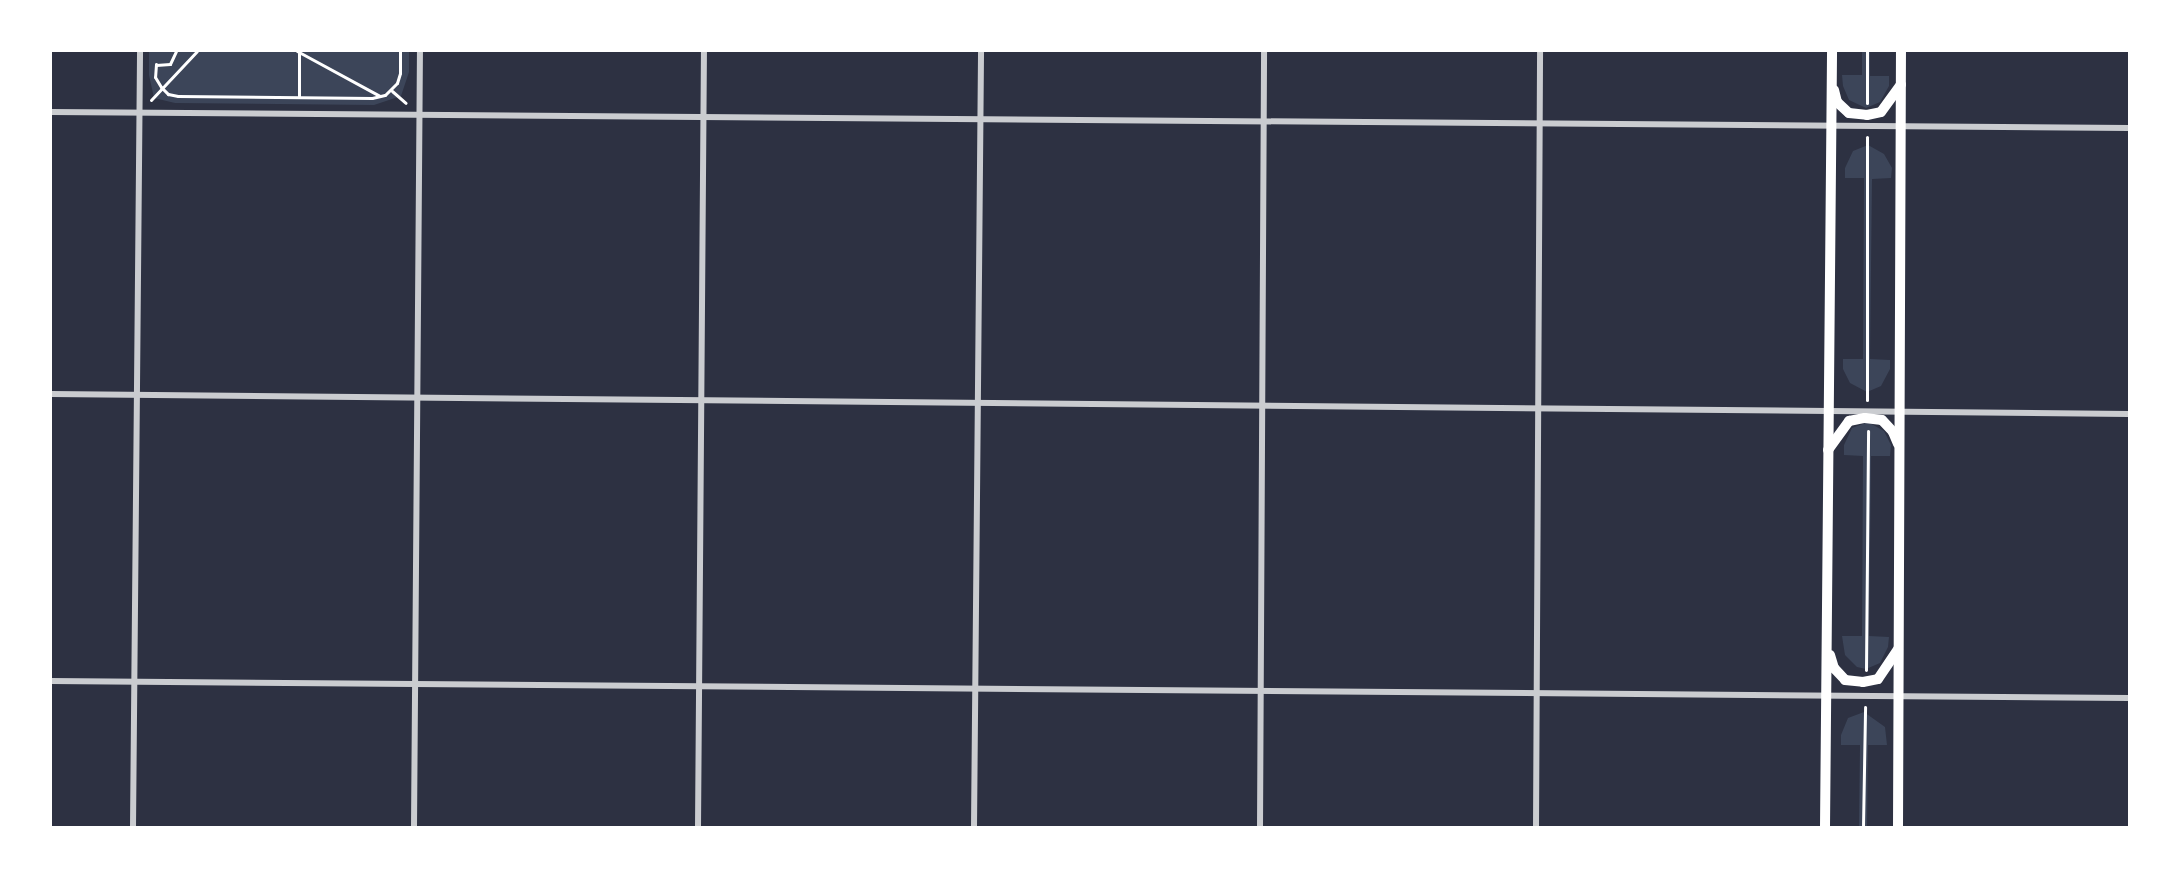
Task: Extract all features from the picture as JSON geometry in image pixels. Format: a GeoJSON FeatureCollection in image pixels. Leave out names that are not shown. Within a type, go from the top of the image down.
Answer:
{"type":"FeatureCollection","features":[{"type":"Feature","properties":{"kind":"main road"},"geometry":{"type":"LineString","coordinates":[[1825,827],[1832,51]]}},
{"type":"Feature","properties":{"kind":"main road"},"geometry":{"type":"LineString","coordinates":[[1898,827],[1901,51]]}},
{"type":"Feature","properties":{"kind":"main road"},"geometry":{"type":"LineString","coordinates":[[1832,84],[1837,102],[1849,113],[1867,121],[1881,112],[1901,83]]}},
{"type":"Feature","properties":{"kind":"main road"},"geometry":{"type":"LineString","coordinates":[[1828,450],[1849,421],[1868,415],[1882,420],[1893,432],[1900,450]]}},
{"type":"Feature","properties":{"kind":"main road"},"geometry":{"type":"LineString","coordinates":[[1827,647],[1834,668],[1845,680],[1865,681],[1878,679],[1889,667],[1899,648]]}},
{"type":"Feature","properties":{"kind":"street"},"geometry":{"type":"LineString","coordinates":[[133,827],[140,51]]}},
{"type":"Feature","properties":{"kind":"street"},"geometry":{"type":"LineString","coordinates":[[414,827],[420,51]]}},
{"type":"Feature","properties":{"kind":"street"},"geometry":{"type":"LineString","coordinates":[[698,827],[705,51]]}},
{"type":"Feature","properties":{"kind":"street"},"geometry":{"type":"LineString","coordinates":[[974,827],[981,51]]}},
{"type":"Feature","properties":{"kind":"street"},"geometry":{"type":"LineString","coordinates":[[1260,827],[1264,51]]}},
{"type":"Feature","properties":{"kind":"street"},"geometry":{"type":"LineString","coordinates":[[1536,827],[1540,51]]}},
{"type":"Feature","properties":{"kind":"street"},"geometry":{"type":"LineString","coordinates":[[51,112],[1831,125],[1867,121],[1901,126],[2129,128]]}},
{"type":"Feature","properties":{"kind":"street"},"geometry":{"type":"LineString","coordinates":[[51,394],[1829,411],[1868,415],[1900,412],[2129,414]]}},
{"type":"Feature","properties":{"kind":"street"},"geometry":{"type":"LineString","coordinates":[[51,681],[2129,698]]}},
{"type":"Feature","properties":{"kind":"path"},"geometry":{"type":"LineString","coordinates":[[150,60],[156,64],[170,64],[176,51]]}},
{"type":"Feature","properties":{"kind":"path"},"geometry":{"type":"LineString","coordinates":[[140,112],[197,51]]}},
{"type":"Feature","properties":{"kind":"path"},"geometry":{"type":"LineString","coordinates":[[299,97],[298,51],[381,96]]}},
{"type":"Feature","properties":{"kind":"path"},"geometry":{"type":"LineString","coordinates":[[156,64],[155,77],[162,89],[178,96],[381,96],[392,91],[397,83],[400,73],[400,51]]}},
{"type":"Feature","properties":{"kind":"path"},"geometry":{"type":"LineString","coordinates":[[1865,681],[1868,415],[1867,51]]}},
{"type":"Feature","properties":{"kind":"path"},"geometry":{"type":"LineString","coordinates":[[1863,827],[1865,695]]}},
{"type":"Feature","properties":{"kind":"shaded area"},"geometry":{"type":"Polygon","coordinates":[[[149,51],[409,51],[409,72],[401,96],[374,105],[175,103],[154,98],[149,75],[149,51]]]}},
{"type":"Feature","properties":{"kind":"shaded area"},"geometry":{"type":"Polygon","coordinates":[[[1862,51],[1870,51],[1870,76],[1889,76],[1889,86],[1880,102],[1866,108],[1849,100],[1843,86],[1842,75],[1862,75],[1862,51]]]}},
{"type":"Feature","properties":{"kind":"shaded area"},"geometry":{"type":"Polygon","coordinates":[[[1868,145],[1884,154],[1892,168],[1891,178],[1872,179],[1870,359],[1890,360],[1890,369],[1881,386],[1867,392],[1850,383],[1843,369],[1843,359],[1863,359],[1864,178],[1845,178],[1845,168],[1853,151],[1868,145]]]}},
{"type":"Feature","properties":{"kind":"shaded area"},"geometry":{"type":"Polygon","coordinates":[[[1868,422],[1884,431],[1891,445],[1890,456],[1871,456],[1869,636],[1889,637],[1888,647],[1880,663],[1866,669],[1857,667],[1845,655],[1842,636],[1862,636],[1863,456],[1844,455],[1844,445],[1852,428],[1868,422]]]}},
{"type":"Feature","properties":{"kind":"shaded area"},"geometry":{"type":"Polygon","coordinates":[[[1864,712],[1885,727],[1887,745],[1868,745],[1867,827],[1859,827],[1860,745],[1841,745],[1841,735],[1848,718],[1864,712]]]}}]}
